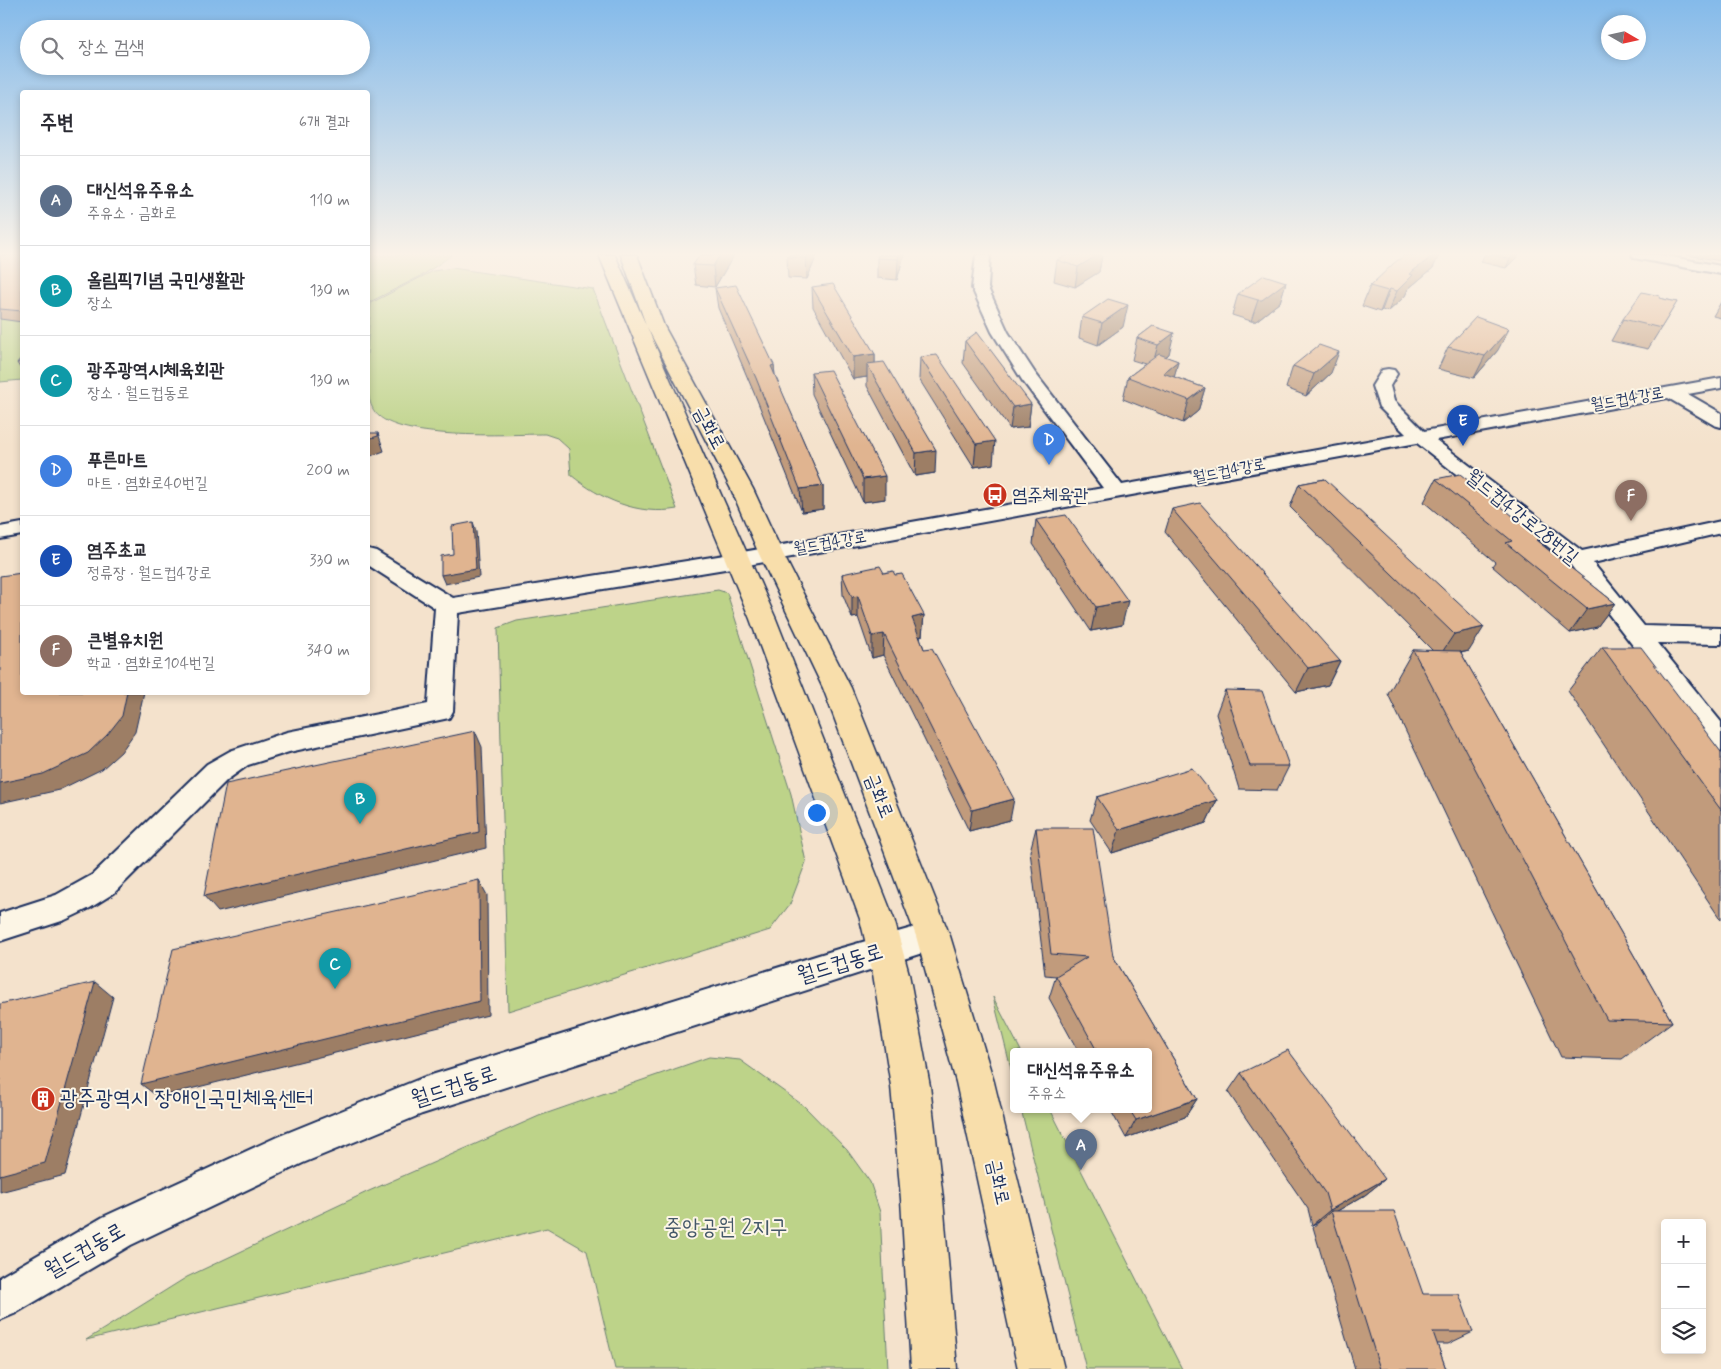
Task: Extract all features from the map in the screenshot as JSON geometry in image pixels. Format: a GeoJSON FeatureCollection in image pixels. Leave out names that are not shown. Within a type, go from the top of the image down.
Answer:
{"type":"FeatureCollection","features":[{"type":"Feature","properties":{"kind":"main road","name":"금화로"},"geometry":{"type":"LineString","coordinates":[[633,319],[763,619],[877,919],[885,949],[912,1094],[934,1369]]}},
{"type":"Feature","properties":{"kind":"main road","name":"금화로"},"geometry":{"type":"LineString","coordinates":[[652,319],[742,489],[771,554],[837,688],[934,936],[975,1082],[1041,1369]]}},
{"type":"Feature","properties":{"kind":"street"},"geometry":{"type":"LineString","coordinates":[[994,319],[1000,332],[1028,376],[1117,492]]}},
{"type":"Feature","properties":{"kind":"street","name":"월드컵4강로28번길"},"geometry":{"type":"LineString","coordinates":[[1388,374],[1380,386],[1385,403],[1419,436],[1578,559],[1721,741]]}},
{"type":"Feature","properties":{"kind":"street","name":"월드컵4강로"},"geometry":{"type":"LineString","coordinates":[[447,607],[737,560],[1721,383]]}},
{"type":"Feature","properties":{"kind":"street"},"geometry":{"type":"LineString","coordinates":[[1671,392],[1721,421]]}},
{"type":"Feature","properties":{"kind":"street"},"geometry":{"type":"LineString","coordinates":[[1578,559],[1721,527]]}},
{"type":"Feature","properties":{"kind":"street"},"geometry":{"type":"LineString","coordinates":[[0,533],[20,529]]}},
{"type":"Feature","properties":{"kind":"street"},"geometry":{"type":"LineString","coordinates":[[0,927],[42,916],[90,893],[103,884],[217,772],[239,758],[287,742],[440,711],[447,607],[443,602],[370,557]]}},
{"type":"Feature","properties":{"kind":"street"},"geometry":{"type":"LineString","coordinates":[[1638,634],[1721,636]]}},
{"type":"Feature","properties":{"kind":"street","name":"월드컵동로"},"geometry":{"type":"LineString","coordinates":[[0,1300],[117,1231],[290,1150],[422,1096],[885,949],[934,936]]}},
{"type":"Feature","properties":{"kind":"green space"},"geometry":{"type":"Polygon","coordinates":[[[0,319],[20,319],[20,380],[0,382],[0,319]]]}},
{"type":"Feature","properties":{"kind":"green space"},"geometry":{"type":"Polygon","coordinates":[[[370,319],[604,319],[677,509],[662,511],[634,508],[620,504],[594,491],[571,475],[569,449],[557,438],[545,434],[480,435],[426,431],[402,427],[384,420],[373,409],[370,402],[370,319]]]}},
{"type":"Feature","properties":{"kind":"green space"},"geometry":{"type":"Polygon","coordinates":[[[718,590],[727,593],[791,794],[806,862],[790,904],[770,930],[508,1011],[498,628],[517,621],[718,590]]]}},
{"type":"Feature","properties":{"kind":"green space"},"geometry":{"type":"Polygon","coordinates":[[[993,997],[1019,1048],[1010,1048],[1010,1065],[993,997]]]}},
{"type":"Feature","properties":{"kind":"green space","name":"중앙공원 2지구"},"geometry":{"type":"Polygon","coordinates":[[[709,1057],[740,1060],[804,1106],[847,1150],[870,1182],[880,1212],[888,1369],[615,1369],[587,1251],[547,1228],[86,1340],[187,1277],[369,1191],[539,1116],[709,1057]]]}},
{"type":"Feature","properties":{"kind":"green space"},"geometry":{"type":"Polygon","coordinates":[[[1022,1113],[1052,1113],[1182,1369],[1086,1369],[1022,1113]]]}},
{"type":"Feature","properties":{"kind":"building"},"geometry":{"type":"Polygon","coordinates":[[[729,319],[752,319],[774,365],[771,366],[823,486],[800,489],[756,378],[729,319]]]}},
{"type":"Feature","properties":{"kind":"building"},"geometry":{"type":"Polygon","coordinates":[[[831,319],[854,319],[875,354],[853,357],[831,319]]]}},
{"type":"Feature","properties":{"kind":"building"},"geometry":{"type":"Polygon","coordinates":[[[1088,319],[1108,319],[1102,323],[1088,319]]]}},
{"type":"Feature","properties":{"kind":"building"},"geometry":{"type":"Polygon","coordinates":[[[1474,319],[1481,319],[1509,329],[1485,356],[1448,347],[1474,319]]]}},
{"type":"Feature","properties":{"kind":"building"},"geometry":{"type":"Polygon","coordinates":[[[1623,319],[1667,319],[1661,328],[1623,319]]]}},
{"type":"Feature","properties":{"kind":"building"},"geometry":{"type":"Polygon","coordinates":[[[1153,326],[1174,333],[1158,345],[1137,338],[1153,326]]]}},
{"type":"Feature","properties":{"kind":"building"},"geometry":{"type":"Polygon","coordinates":[[[977,332],[1031,404],[1013,407],[965,341],[977,332]]]}},
{"type":"Feature","properties":{"kind":"building"},"geometry":{"type":"Polygon","coordinates":[[[1319,345],[1339,352],[1314,374],[1293,366],[1319,345]]]}},
{"type":"Feature","properties":{"kind":"building"},"geometry":{"type":"Polygon","coordinates":[[[1159,354],[1178,361],[1163,373],[1205,388],[1189,400],[1128,377],[1159,354]]]}},
{"type":"Feature","properties":{"kind":"building"},"geometry":{"type":"Polygon","coordinates":[[[937,355],[995,441],[976,444],[920,357],[937,355]]]}},
{"type":"Feature","properties":{"kind":"building"},"geometry":{"type":"Polygon","coordinates":[[[884,362],[936,450],[916,453],[867,364],[884,362]]]}},
{"type":"Feature","properties":{"kind":"building"},"geometry":{"type":"Polygon","coordinates":[[[830,370],[885,476],[863,479],[811,372],[830,370]]]}},
{"type":"Feature","properties":{"kind":"building"},"geometry":{"type":"Polygon","coordinates":[[[370,433],[378,433],[378,436],[370,438],[370,433]]]}},
{"type":"Feature","properties":{"kind":"building"},"geometry":{"type":"Polygon","coordinates":[[[1460,474],[1542,539],[1536,540],[1615,603],[1587,609],[1506,543],[1512,541],[1436,479],[1460,474]]]}},
{"type":"Feature","properties":{"kind":"building"},"geometry":{"type":"Polygon","coordinates":[[[1325,479],[1484,627],[1454,634],[1299,484],[1325,479]]]}},
{"type":"Feature","properties":{"kind":"building"},"geometry":{"type":"Polygon","coordinates":[[[1200,503],[1340,661],[1308,668],[1172,509],[1200,503]]]}},
{"type":"Feature","properties":{"kind":"building"},"geometry":{"type":"Polygon","coordinates":[[[1066,515],[1128,601],[1096,607],[1036,520],[1066,515]]]}},
{"type":"Feature","properties":{"kind":"building"},"geometry":{"type":"Polygon","coordinates":[[[473,522],[476,569],[441,575],[441,556],[453,554],[452,526],[473,522]]]}},
{"type":"Feature","properties":{"kind":"building"},"geometry":{"type":"Polygon","coordinates":[[[880,566],[884,573],[893,571],[895,575],[902,574],[924,615],[912,618],[924,649],[932,648],[1014,799],[972,810],[884,634],[872,636],[858,596],[852,597],[842,574],[880,566]]]}},
{"type":"Feature","properties":{"kind":"building"},"geometry":{"type":"Polygon","coordinates":[[[20,573],[20,695],[126,695],[122,716],[107,735],[88,753],[43,774],[0,783],[0,576],[20,573]]]}},
{"type":"Feature","properties":{"kind":"building"},"geometry":{"type":"Polygon","coordinates":[[[1602,647],[1641,647],[1721,752],[1721,810],[1602,647]]]}},
{"type":"Feature","properties":{"kind":"building"},"geometry":{"type":"Polygon","coordinates":[[[1413,650],[1460,651],[1672,1022],[1607,1020],[1413,650]]]}},
{"type":"Feature","properties":{"kind":"building"},"geometry":{"type":"Polygon","coordinates":[[[1225,690],[1262,691],[1289,766],[1250,766],[1225,690]]]}},
{"type":"Feature","properties":{"kind":"building"},"geometry":{"type":"Polygon","coordinates":[[[475,731],[479,832],[204,896],[226,784],[475,731]]]}},
{"type":"Feature","properties":{"kind":"building"},"geometry":{"type":"Polygon","coordinates":[[[1192,768],[1217,800],[1119,830],[1097,797],[1192,768]]]}},
{"type":"Feature","properties":{"kind":"building"},"geometry":{"type":"Polygon","coordinates":[[[1036,828],[1093,828],[1113,956],[1197,1099],[1136,1120],[1132,1113],[1152,1113],[1152,1048],[1095,1048],[1056,976],[1087,957],[1051,954],[1036,828]]]}},
{"type":"Feature","properties":{"kind":"building"},"geometry":{"type":"Polygon","coordinates":[[[479,880],[480,1001],[141,1084],[173,949],[479,880]]]}},
{"type":"Feature","properties":{"kind":"building","name":"광주광역시 장애인국민체육센터"},"geometry":{"type":"Polygon","coordinates":[[[95,982],[45,1163],[0,1175],[0,1004],[95,982]]]}},
{"type":"Feature","properties":{"kind":"building"},"geometry":{"type":"Polygon","coordinates":[[[1288,1050],[1385,1179],[1330,1210],[1325,1193],[1241,1073],[1288,1050]]]}},
{"type":"Feature","properties":{"kind":"building"},"geometry":{"type":"Polygon","coordinates":[[[1331,1211],[1394,1211],[1423,1294],[1459,1294],[1473,1332],[1433,1332],[1446,1369],[1380,1369],[1331,1211]]]}},
{"type":"Feature","properties":{"kind":"place","name":"염주초교"},"geometry":{"type":"Point","coordinates":[1463,446]}},
{"type":"Feature","properties":{"kind":"place","name":"푸른마트"},"geometry":{"type":"Point","coordinates":[1049,465]}},
{"type":"Feature","properties":{"kind":"place","name":"염주체육관"},"geometry":{"type":"Point","coordinates":[995,495]}},
{"type":"Feature","properties":{"kind":"place","name":"큰별유치원"},"geometry":{"type":"Point","coordinates":[1631,521]}},
{"type":"Feature","properties":{"kind":"place","name":"올림픽기념 국민생활관"},"geometry":{"type":"Point","coordinates":[360,824]}},
{"type":"Feature","properties":{"kind":"place","name":"광주광역시체육회관"},"geometry":{"type":"Point","coordinates":[335,989]}},
{"type":"Feature","properties":{"kind":"place","name":"광주광역시 장애인국민체육센터"},"geometry":{"type":"Point","coordinates":[43,1099]}},
{"type":"Feature","properties":{"kind":"place","name":"대신석유주유소"},"geometry":{"type":"Point","coordinates":[1081,1170]}}]}
